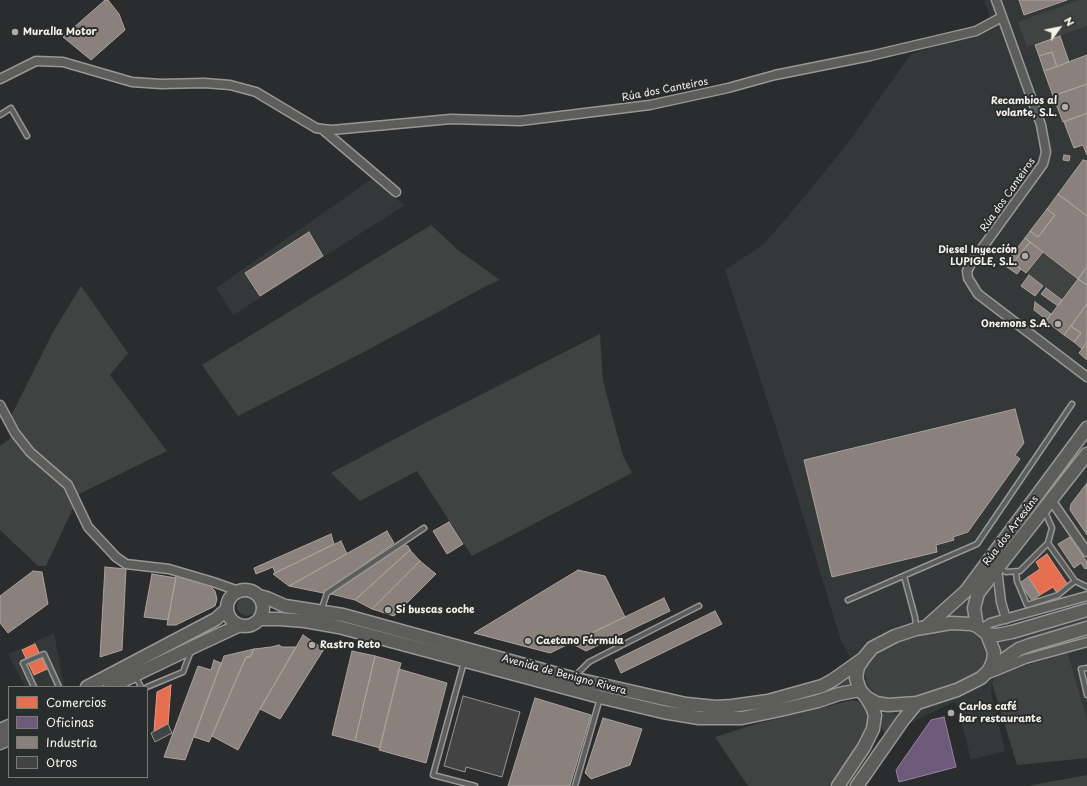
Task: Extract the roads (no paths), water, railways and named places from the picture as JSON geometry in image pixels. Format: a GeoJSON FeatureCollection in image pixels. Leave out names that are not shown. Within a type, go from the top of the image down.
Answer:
{"type":"FeatureCollection","features":[{"type":"Feature","properties":{"kind":"main road","name":"Rúa dos Artesáns"},"geometry":{"type":"LineString","coordinates":[[922,628],[966,591],[1087,428]]}},
{"type":"Feature","properties":{"kind":"main road","name":"Rúa dos Artesáns"},"geometry":{"type":"LineString","coordinates":[[985,674],[993,661],[994,652],[982,629],[974,608],[978,593],[1087,454]]}},
{"type":"Feature","properties":{"kind":"main road"},"geometry":{"type":"LineString","coordinates":[[112,686],[240,625],[251,625],[260,619],[264,610],[262,600],[254,592],[248,590],[242,590],[236,593],[228,602],[227,609],[231,619],[240,625]]}},
{"type":"Feature","properties":{"kind":"main road","name":"Avenida de Benigno Rivera"},"geometry":{"type":"LineString","coordinates":[[259,596],[268,598],[285,606],[344,615],[572,678],[686,704],[716,707],[768,701],[822,686],[864,658],[872,648],[895,636],[922,628]]}},
{"type":"Feature","properties":{"kind":"main road"},"geometry":{"type":"LineString","coordinates":[[89,686],[216,619],[227,609]]}},
{"type":"Feature","properties":{"kind":"main road"},"geometry":{"type":"LineString","coordinates":[[922,628],[963,622],[996,635],[1012,632],[1087,610]]}},
{"type":"Feature","properties":{"kind":"main road","name":"Avenida de Benigno Rivera"},"geometry":{"type":"LineString","coordinates":[[260,619],[279,618],[339,626],[600,697],[664,712],[699,718],[742,718],[818,701],[839,694],[863,694]]}},
{"type":"Feature","properties":{"kind":"main road"},"geometry":{"type":"LineString","coordinates":[[863,694],[876,703],[888,706],[917,703],[957,690],[985,674],[1019,649],[1087,628]]}},
{"type":"Feature","properties":{"kind":"main road"},"geometry":{"type":"LineString","coordinates":[[838,786],[864,747],[873,729],[875,715],[856,678],[858,667],[864,658]]}},
{"type":"Feature","properties":{"kind":"main road"},"geometry":{"type":"LineString","coordinates":[[857,786],[903,720],[917,703]]}},
{"type":"Feature","properties":{"kind":"street","name":"Rúa dos Canteiros"},"geometry":{"type":"LineString","coordinates":[[996,0],[1041,125],[1046,152],[1043,164],[972,262],[967,271],[968,278],[978,294],[1087,377]]}},
{"type":"Feature","properties":{"kind":"street","name":"Rúa dos Canteiros"},"geometry":{"type":"LineString","coordinates":[[322,129],[332,130],[451,119],[520,121],[650,105],[728,88],[775,75],[870,56],[976,31],[1002,17]]}},
{"type":"Feature","properties":{"kind":"street"},"geometry":{"type":"LineString","coordinates":[[0,79],[36,61],[63,62],[132,82],[161,84],[204,83],[230,85],[256,92],[316,128],[322,129],[396,192]]}},
{"type":"Feature","properties":{"kind":"street"},"geometry":{"type":"LineString","coordinates":[[0,405],[16,433],[30,452],[68,485],[88,527],[116,557],[126,564],[169,569],[214,582],[233,589],[236,593]]}},
{"type":"Feature","properties":{"kind":"street"},"geometry":{"type":"LineString","coordinates":[[1048,504],[1087,552]]}},
{"type":"Feature","properties":{"kind":"street"},"geometry":{"type":"LineString","coordinates":[[998,568],[1001,602],[1006,619]]}},
{"type":"Feature","properties":{"kind":"street"},"geometry":{"type":"LineString","coordinates":[[982,629],[990,623],[1006,619],[1035,607],[1087,596]]}},
{"type":"Feature","properties":{"kind":"street"},"geometry":{"type":"LineString","coordinates":[[985,674],[1025,659],[1087,642]]}},
{"type":"Feature","properties":{"kind":"lane"},"geometry":{"type":"LineString","coordinates":[[0,115],[11,108],[26,136]]}},
{"type":"Feature","properties":{"kind":"lane"},"geometry":{"type":"LineString","coordinates":[[848,600],[977,544],[1072,404]]}},
{"type":"Feature","properties":{"kind":"lane"},"geometry":{"type":"LineString","coordinates":[[998,568],[1006,572],[1020,572],[1048,543],[1052,528],[1047,520],[1048,504]]}},
{"type":"Feature","properties":{"kind":"lane"},"geometry":{"type":"LineString","coordinates":[[321,611],[327,593],[424,528]]}},
{"type":"Feature","properties":{"kind":"lane"},"geometry":{"type":"LineString","coordinates":[[1048,543],[1075,581],[1087,587]]}},
{"type":"Feature","properties":{"kind":"lane"},"geometry":{"type":"LineString","coordinates":[[1016,572],[1017,581],[1027,605],[1035,607],[1058,595],[1075,581]]}},
{"type":"Feature","properties":{"kind":"lane"},"geometry":{"type":"LineString","coordinates":[[904,576],[915,617],[922,628]]}},
{"type":"Feature","properties":{"kind":"lane"},"geometry":{"type":"LineString","coordinates":[[572,678],[589,662],[699,606]]}},
{"type":"Feature","properties":{"kind":"lane"},"geometry":{"type":"LineString","coordinates":[[148,687],[183,672],[193,647]]}},
{"type":"Feature","properties":{"kind":"lane"},"geometry":{"type":"LineString","coordinates":[[33,686],[22,664],[44,654],[59,686]]}},
{"type":"Feature","properties":{"kind":"lane"},"geometry":{"type":"LineString","coordinates":[[464,660],[432,775],[475,786]]}},
{"type":"Feature","properties":{"kind":"lane"},"geometry":{"type":"LineString","coordinates":[[1087,668],[1081,669],[1087,695]]}},
{"type":"Feature","properties":{"kind":"lane"},"geometry":{"type":"LineString","coordinates":[[135,675],[140,686]]}},
{"type":"Feature","properties":{"kind":"lane"},"geometry":{"type":"LineString","coordinates":[[575,786],[600,697]]}},
{"type":"Feature","properties":{"kind":"place","name":"Muralla Motor"},"geometry":{"type":"Point","coordinates":[15,32]}},
{"type":"Feature","properties":{"kind":"place","name":"Recambios al volante, S.L."},"geometry":{"type":"Point","coordinates":[1065,107]}},
{"type":"Feature","properties":{"kind":"place","name":"Diesel Inyección LUPIGLE, S.L."},"geometry":{"type":"Point","coordinates":[1025,256]}},
{"type":"Feature","properties":{"kind":"place","name":"Onemons S.A."},"geometry":{"type":"Point","coordinates":[1058,324]}},
{"type":"Feature","properties":{"kind":"place","name":"Si buscas coche"},"geometry":{"type":"Point","coordinates":[388,610]}},
{"type":"Feature","properties":{"kind":"place","name":"Caetano Fórmula"},"geometry":{"type":"Point","coordinates":[528,641]}},
{"type":"Feature","properties":{"kind":"place","name":"Rastro Reto"},"geometry":{"type":"Point","coordinates":[312,645]}},
{"type":"Feature","properties":{"kind":"place","name":"Carlos café bar restaurante"},"geometry":{"type":"Point","coordinates":[951,713]}}]}
